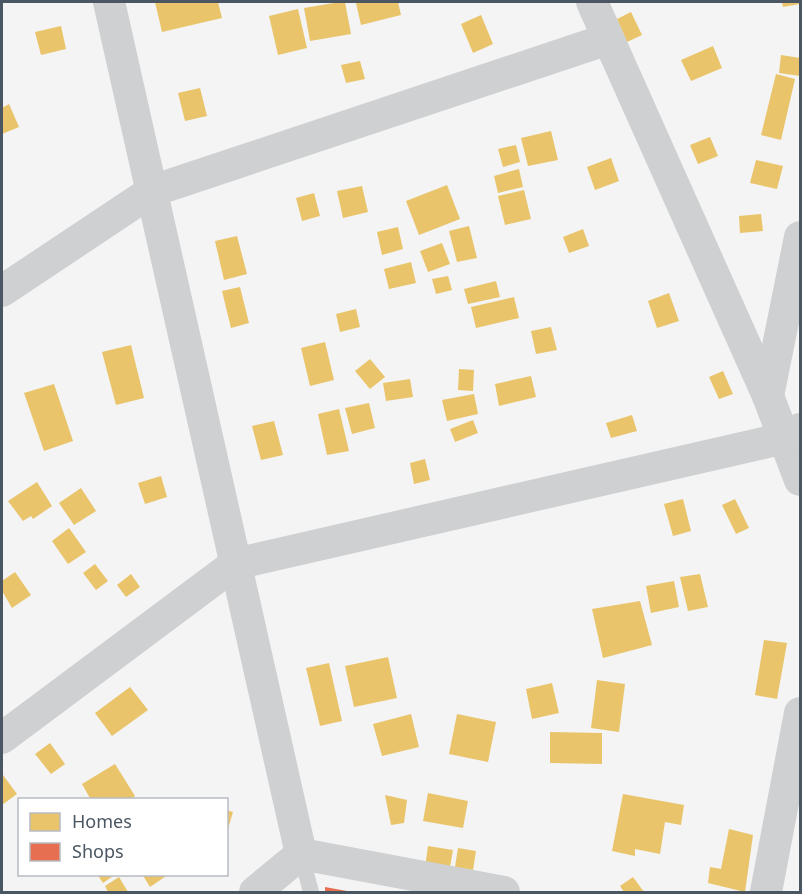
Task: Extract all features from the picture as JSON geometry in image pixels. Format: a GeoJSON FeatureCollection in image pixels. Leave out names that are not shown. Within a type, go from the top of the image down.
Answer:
{"type":"FeatureCollection","features":[{"type":"Feature","properties":{"kind":"street"},"geometry":{"type":"LineString","coordinates":[[109,2],[301,854]]}},
{"type":"Feature","properties":{"kind":"street"},"geometry":{"type":"LineString","coordinates":[[592,2],[768,396],[793,434],[801,480]]}},
{"type":"Feature","properties":{"kind":"street"},"geometry":{"type":"LineString","coordinates":[[2,291],[152,191],[608,39]]}},
{"type":"Feature","properties":{"kind":"street"},"geometry":{"type":"LineString","coordinates":[[768,396],[801,237]]}},
{"type":"Feature","properties":{"kind":"street"},"geometry":{"type":"LineString","coordinates":[[2,738],[236,564],[793,434]]}},
{"type":"Feature","properties":{"kind":"street"},"geometry":{"type":"LineString","coordinates":[[766,892],[801,713]]}},
{"type":"Feature","properties":{"kind":"street"},"geometry":{"type":"LineString","coordinates":[[255,892],[301,854]]}},
{"type":"Feature","properties":{"kind":"street"},"geometry":{"type":"LineString","coordinates":[[301,854],[504,892]]}},
{"type":"Feature","properties":{"kind":"lane"},"geometry":{"type":"LineString","coordinates":[[301,854],[311,892]]}},
{"type":"Feature","properties":{"kind":"building: Homes"},"geometry":{"type":"Polygon","coordinates":[[[155,2],[218,2],[222,18],[162,32],[155,2]]]}},
{"type":"Feature","properties":{"kind":"building: Homes"},"geometry":{"type":"Polygon","coordinates":[[[345,2],[351,34],[310,41],[304,8],[345,2]]]}},
{"type":"Feature","properties":{"kind":"building: Homes"},"geometry":{"type":"Polygon","coordinates":[[[398,2],[401,15],[361,25],[356,3],[398,2]]]}},
{"type":"Feature","properties":{"kind":"building: Homes"},"geometry":{"type":"Polygon","coordinates":[[[782,2],[800,2],[800,4],[783,7],[782,2]]]}},
{"type":"Feature","properties":{"kind":"building: Homes"},"geometry":{"type":"Polygon","coordinates":[[[298,9],[307,48],[278,55],[269,16],[298,9]]]}},
{"type":"Feature","properties":{"kind":"building: Homes"},"geometry":{"type":"Polygon","coordinates":[[[631,12],[642,35],[627,42],[617,19],[631,12]]]}},
{"type":"Feature","properties":{"kind":"building: Homes"},"geometry":{"type":"Polygon","coordinates":[[[481,15],[493,44],[473,53],[461,24],[481,15]]]}},
{"type":"Feature","properties":{"kind":"building: Homes"},"geometry":{"type":"Polygon","coordinates":[[[61,26],[66,49],[41,55],[35,32],[61,26]]]}},
{"type":"Feature","properties":{"kind":"building: Homes"},"geometry":{"type":"Polygon","coordinates":[[[713,46],[722,68],[691,81],[681,60],[713,46]]]}},
{"type":"Feature","properties":{"kind":"building: Homes"},"geometry":{"type":"Polygon","coordinates":[[[781,55],[800,58],[800,76],[779,73],[781,55]]]}},
{"type":"Feature","properties":{"kind":"building: Homes"},"geometry":{"type":"Polygon","coordinates":[[[360,61],[365,79],[346,83],[341,65],[360,61]]]}},
{"type":"Feature","properties":{"kind":"building: Homes"},"geometry":{"type":"Polygon","coordinates":[[[776,74],[795,79],[781,140],[761,135],[776,74]]]}},
{"type":"Feature","properties":{"kind":"building: Homes"},"geometry":{"type":"Polygon","coordinates":[[[200,88],[207,116],[185,121],[178,93],[200,88]]]}},
{"type":"Feature","properties":{"kind":"building: Homes"},"geometry":{"type":"Polygon","coordinates":[[[9,104],[19,127],[2,134],[2,108],[9,104]]]}},
{"type":"Feature","properties":{"kind":"building: Homes"},"geometry":{"type":"Polygon","coordinates":[[[551,131],[558,160],[528,166],[521,138],[551,131]]]}},
{"type":"Feature","properties":{"kind":"building: Homes"},"geometry":{"type":"Polygon","coordinates":[[[710,137],[718,156],[698,164],[690,145],[710,137]]]}},
{"type":"Feature","properties":{"kind":"building: Homes"},"geometry":{"type":"Polygon","coordinates":[[[516,145],[520,162],[503,167],[498,149],[516,145]]]}},
{"type":"Feature","properties":{"kind":"building: Homes"},"geometry":{"type":"Polygon","coordinates":[[[611,158],[619,181],[595,190],[587,167],[611,158]]]}},
{"type":"Feature","properties":{"kind":"building: Homes"},"geometry":{"type":"Polygon","coordinates":[[[756,160],[783,166],[777,189],[750,183],[756,160]]]}},
{"type":"Feature","properties":{"kind":"building: Homes"},"geometry":{"type":"Polygon","coordinates":[[[519,169],[523,187],[498,193],[494,176],[519,169]]]}},
{"type":"Feature","properties":{"kind":"building: Homes"},"geometry":{"type":"Polygon","coordinates":[[[447,185],[460,219],[419,235],[406,201],[447,185]]]}},
{"type":"Feature","properties":{"kind":"building: Homes"},"geometry":{"type":"Polygon","coordinates":[[[362,186],[368,212],[343,218],[337,191],[362,186]]]}},
{"type":"Feature","properties":{"kind":"building: Homes"},"geometry":{"type":"Polygon","coordinates":[[[524,190],[531,219],[505,225],[498,196],[524,190]]]}},
{"type":"Feature","properties":{"kind":"building: Homes"},"geometry":{"type":"Polygon","coordinates":[[[314,193],[320,216],[302,221],[296,198],[314,193]]]}},
{"type":"Feature","properties":{"kind":"building: Homes"},"geometry":{"type":"Polygon","coordinates":[[[761,214],[763,231],[740,233],[739,216],[761,214]]]}},
{"type":"Feature","properties":{"kind":"building: Homes"},"geometry":{"type":"Polygon","coordinates":[[[469,226],[477,258],[457,262],[449,231],[469,226]]]}},
{"type":"Feature","properties":{"kind":"building: Homes"},"geometry":{"type":"Polygon","coordinates":[[[398,227],[403,249],[382,255],[377,232],[398,227]]]}},
{"type":"Feature","properties":{"kind":"building: Homes"},"geometry":{"type":"Polygon","coordinates":[[[583,229],[589,246],[569,253],[563,237],[583,229]]]}},
{"type":"Feature","properties":{"kind":"building: Homes"},"geometry":{"type":"Polygon","coordinates":[[[237,236],[247,274],[224,280],[215,241],[237,236]]]}},
{"type":"Feature","properties":{"kind":"building: Homes"},"geometry":{"type":"Polygon","coordinates":[[[442,243],[450,264],[428,272],[420,251],[442,243]]]}},
{"type":"Feature","properties":{"kind":"building: Homes"},"geometry":{"type":"Polygon","coordinates":[[[411,262],[416,283],[389,289],[384,269],[411,262]]]}},
{"type":"Feature","properties":{"kind":"building: Homes"},"geometry":{"type":"Polygon","coordinates":[[[448,276],[452,290],[436,294],[432,279],[448,276]]]}},
{"type":"Feature","properties":{"kind":"building: Homes"},"geometry":{"type":"Polygon","coordinates":[[[496,281],[500,297],[468,304],[464,289],[496,281]]]}},
{"type":"Feature","properties":{"kind":"building: Homes"},"geometry":{"type":"Polygon","coordinates":[[[240,287],[249,323],[231,328],[222,291],[240,287]]]}},
{"type":"Feature","properties":{"kind":"building: Homes"},"geometry":{"type":"Polygon","coordinates":[[[669,293],[679,321],[657,328],[648,301],[669,293]]]}},
{"type":"Feature","properties":{"kind":"building: Homes"},"geometry":{"type":"Polygon","coordinates":[[[514,297],[519,318],[476,328],[471,307],[514,297]]]}},
{"type":"Feature","properties":{"kind":"building: Homes"},"geometry":{"type":"Polygon","coordinates":[[[356,309],[360,327],[340,332],[336,314],[356,309]]]}},
{"type":"Feature","properties":{"kind":"building: Homes"},"geometry":{"type":"Polygon","coordinates":[[[551,327],[557,350],[536,354],[531,331],[551,327]]]}},
{"type":"Feature","properties":{"kind":"building: Homes"},"geometry":{"type":"Polygon","coordinates":[[[325,342],[334,380],[310,386],[301,348],[325,342]]]}},
{"type":"Feature","properties":{"kind":"building: Homes"},"geometry":{"type":"Polygon","coordinates":[[[131,345],[144,398],[116,405],[102,352],[131,345]]]}},
{"type":"Feature","properties":{"kind":"building: Homes"},"geometry":{"type":"Polygon","coordinates":[[[370,359],[385,377],[370,389],[355,371],[370,359]]]}},
{"type":"Feature","properties":{"kind":"building: Homes"},"geometry":{"type":"Polygon","coordinates":[[[459,369],[474,370],[473,391],[458,390],[459,369]]]}},
{"type":"Feature","properties":{"kind":"building: Homes"},"geometry":{"type":"Polygon","coordinates":[[[723,371],[733,394],[719,399],[709,377],[723,371]]]}},
{"type":"Feature","properties":{"kind":"building: Homes"},"geometry":{"type":"Polygon","coordinates":[[[531,376],[536,397],[499,406],[495,384],[531,376]]]}},
{"type":"Feature","properties":{"kind":"building: Homes"},"geometry":{"type":"Polygon","coordinates":[[[410,379],[413,397],[386,401],[383,383],[410,379]]]}},
{"type":"Feature","properties":{"kind":"building: Homes"},"geometry":{"type":"Polygon","coordinates":[[[54,384],[73,441],[44,451],[24,393],[54,384]]]}},
{"type":"Feature","properties":{"kind":"building: Homes"},"geometry":{"type":"Polygon","coordinates":[[[474,394],[478,414],[447,421],[442,400],[474,394]]]}},
{"type":"Feature","properties":{"kind":"building: Homes"},"geometry":{"type":"Polygon","coordinates":[[[369,403],[375,428],[352,434],[345,408],[369,403]]]}},
{"type":"Feature","properties":{"kind":"building: Homes"},"geometry":{"type":"Polygon","coordinates":[[[339,409],[349,451],[327,455],[318,414],[339,409]]]}},
{"type":"Feature","properties":{"kind":"building: Homes"},"geometry":{"type":"Polygon","coordinates":[[[632,415],[637,431],[611,438],[606,423],[632,415]]]}},
{"type":"Feature","properties":{"kind":"building: Homes"},"geometry":{"type":"Polygon","coordinates":[[[473,420],[478,433],[455,442],[450,429],[473,420]]]}},
{"type":"Feature","properties":{"kind":"building: Homes"},"geometry":{"type":"Polygon","coordinates":[[[274,421],[283,455],[261,460],[252,426],[274,421]]]}},
{"type":"Feature","properties":{"kind":"building: Homes"},"geometry":{"type":"Polygon","coordinates":[[[425,459],[430,480],[414,484],[410,463],[425,459]]]}},
{"type":"Feature","properties":{"kind":"building: Homes"},"geometry":{"type":"Polygon","coordinates":[[[161,476],[167,497],[145,504],[138,483],[161,476]]]}},
{"type":"Feature","properties":{"kind":"building: Homes"},"geometry":{"type":"Polygon","coordinates":[[[37,482],[52,506],[33,519],[31,516],[23,521],[8,501],[37,482]]]}},
{"type":"Feature","properties":{"kind":"building: Homes"},"geometry":{"type":"Polygon","coordinates":[[[81,488],[96,511],[74,525],[59,503],[81,488]]]}},
{"type":"Feature","properties":{"kind":"building: Homes"},"geometry":{"type":"Polygon","coordinates":[[[683,499],[691,531],[673,536],[664,504],[683,499]]]}},
{"type":"Feature","properties":{"kind":"building: Homes"},"geometry":{"type":"Polygon","coordinates":[[[735,499],[749,528],[736,534],[722,505],[735,499]]]}},
{"type":"Feature","properties":{"kind":"building: Homes"},"geometry":{"type":"Polygon","coordinates":[[[69,528],[86,552],[68,564],[52,541],[69,528]]]}},
{"type":"Feature","properties":{"kind":"building: Homes"},"geometry":{"type":"Polygon","coordinates":[[[95,564],[108,581],[96,590],[83,573],[95,564]]]}},
{"type":"Feature","properties":{"kind":"building: Homes"},"geometry":{"type":"Polygon","coordinates":[[[15,572],[31,595],[12,608],[2,591],[2,581],[15,572]]]}},
{"type":"Feature","properties":{"kind":"building: Homes"},"geometry":{"type":"Polygon","coordinates":[[[131,574],[140,587],[126,597],[117,585],[131,574]]]}},
{"type":"Feature","properties":{"kind":"building: Homes"},"geometry":{"type":"Polygon","coordinates":[[[700,574],[708,607],[688,611],[680,577],[700,574]]]}},
{"type":"Feature","properties":{"kind":"building: Homes"},"geometry":{"type":"Polygon","coordinates":[[[674,581],[679,607],[651,613],[646,586],[674,581]]]}},
{"type":"Feature","properties":{"kind":"building: Homes"},"geometry":{"type":"Polygon","coordinates":[[[640,601],[652,645],[603,658],[592,609],[640,601]]]}},
{"type":"Feature","properties":{"kind":"building: Homes"},"geometry":{"type":"Polygon","coordinates":[[[764,640],[787,643],[777,699],[755,695],[764,640]]]}},
{"type":"Feature","properties":{"kind":"building: Homes"},"geometry":{"type":"Polygon","coordinates":[[[388,657],[397,698],[354,707],[345,666],[388,657]]]}},
{"type":"Feature","properties":{"kind":"building: Homes"},"geometry":{"type":"Polygon","coordinates":[[[329,663],[342,721],[320,726],[306,668],[329,663]]]}},
{"type":"Feature","properties":{"kind":"building: Homes"},"geometry":{"type":"Polygon","coordinates":[[[597,680],[625,684],[619,732],[591,728],[597,680]]]}},
{"type":"Feature","properties":{"kind":"building: Homes"},"geometry":{"type":"Polygon","coordinates":[[[552,683],[559,713],[532,719],[526,689],[552,683]]]}},
{"type":"Feature","properties":{"kind":"building: Homes"},"geometry":{"type":"Polygon","coordinates":[[[130,687],[148,710],[112,736],[95,713],[130,687]]]}},
{"type":"Feature","properties":{"kind":"building: Homes"},"geometry":{"type":"Polygon","coordinates":[[[411,714],[419,747],[382,756],[373,724],[411,714]]]}},
{"type":"Feature","properties":{"kind":"building: Homes"},"geometry":{"type":"Polygon","coordinates":[[[457,714],[496,722],[488,762],[449,754],[457,714]]]}},
{"type":"Feature","properties":{"kind":"building: Homes"},"geometry":{"type":"Polygon","coordinates":[[[550,732],[602,733],[602,764],[550,763],[550,732]]]}},
{"type":"Feature","properties":{"kind":"building: Homes"},"geometry":{"type":"Polygon","coordinates":[[[50,743],[65,764],[51,774],[35,754],[50,743]]]}},
{"type":"Feature","properties":{"kind":"building: Homes"},"geometry":{"type":"Polygon","coordinates":[[[115,764],[135,796],[132,798],[90,798],[82,784],[115,764]]]}},
{"type":"Feature","properties":{"kind":"building: Homes"},"geometry":{"type":"Polygon","coordinates":[[[2,776],[17,794],[2,805],[2,776]]]}},
{"type":"Feature","properties":{"kind":"building: Homes"},"geometry":{"type":"Polygon","coordinates":[[[428,793],[468,801],[463,828],[423,821],[428,793]]]}},
{"type":"Feature","properties":{"kind":"building: Homes"},"geometry":{"type":"Polygon","coordinates":[[[623,794],[684,805],[681,825],[665,822],[660,854],[635,849],[635,856],[612,851],[623,794]]]}},
{"type":"Feature","properties":{"kind":"building: Homes"},"geometry":{"type":"Polygon","coordinates":[[[385,795],[407,800],[404,823],[391,825],[385,795]]]}},
{"type":"Feature","properties":{"kind":"building: Homes"},"geometry":{"type":"Polygon","coordinates":[[[228,811],[233,812],[228,829],[228,811]]]}},
{"type":"Feature","properties":{"kind":"building: Homes"},"geometry":{"type":"Polygon","coordinates":[[[729,829],[753,835],[745,892],[708,883],[710,867],[721,869],[729,829]]]}},
{"type":"Feature","properties":{"kind":"building: Homes"},"geometry":{"type":"Polygon","coordinates":[[[428,846],[453,850],[449,873],[425,868],[428,846]]]}},
{"type":"Feature","properties":{"kind":"building: Homes"},"geometry":{"type":"Polygon","coordinates":[[[458,848],[476,851],[473,870],[455,867],[458,848]]]}},
{"type":"Feature","properties":{"kind":"building: Homes"},"geometry":{"type":"Polygon","coordinates":[[[98,876],[113,876],[103,883],[98,876]]]}},
{"type":"Feature","properties":{"kind":"building: Homes"},"geometry":{"type":"Polygon","coordinates":[[[143,876],[166,876],[150,887],[143,876]]]}},
{"type":"Feature","properties":{"kind":"building: Homes"},"geometry":{"type":"Polygon","coordinates":[[[119,877],[128,892],[108,892],[105,886],[119,877]]]}},
{"type":"Feature","properties":{"kind":"building: Homes"},"geometry":{"type":"Polygon","coordinates":[[[633,877],[644,892],[624,892],[620,886],[633,877]]]}},
{"type":"Feature","properties":{"kind":"building: Shops"},"geometry":{"type":"Polygon","coordinates":[[[325,887],[347,891],[347,892],[325,892],[325,887]]]}}]}
